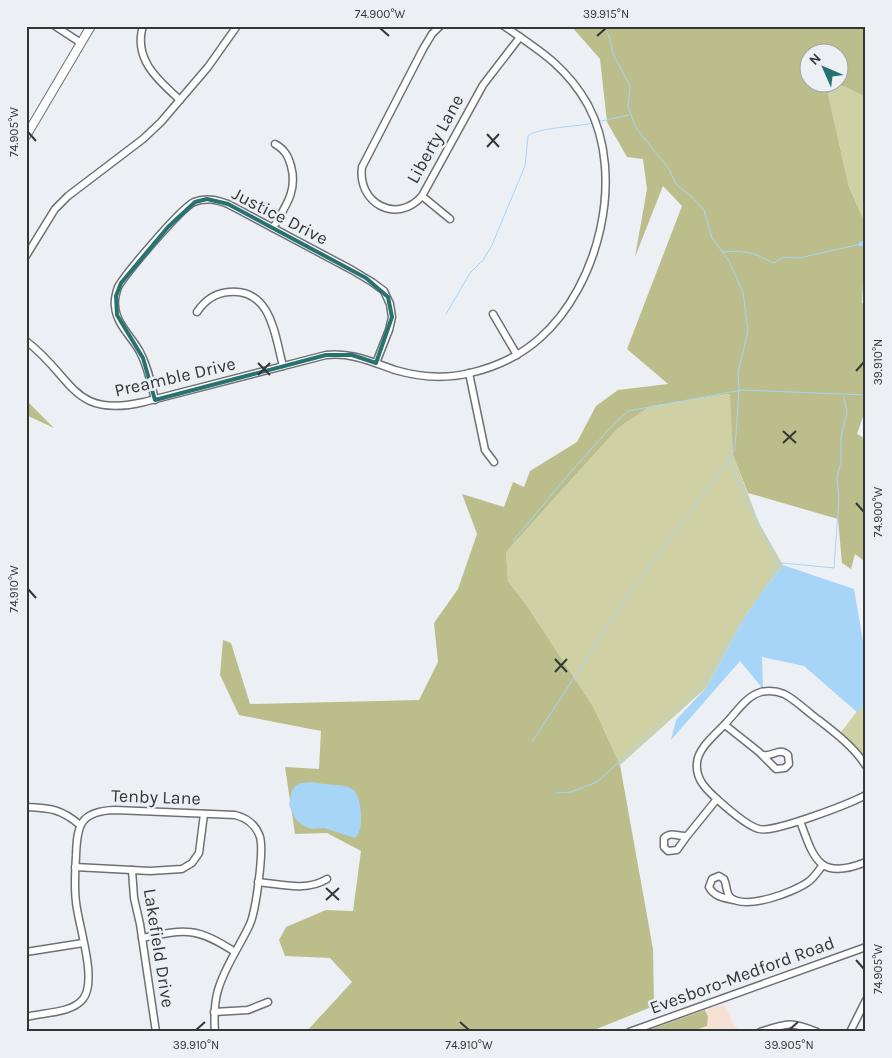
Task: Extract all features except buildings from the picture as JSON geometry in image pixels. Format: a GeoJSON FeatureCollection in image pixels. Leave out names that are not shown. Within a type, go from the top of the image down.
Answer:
{"type":"FeatureCollection","features":[{"type":"Feature","properties":{"kind":"main road"},"geometry":{"type":"LineString","coordinates":[[26,136],[90,26]]}},
{"type":"Feature","properties":{"kind":"street"},"geometry":{"type":"LineString","coordinates":[[55,26],[81,43]]}},
{"type":"Feature","properties":{"kind":"street"},"geometry":{"type":"LineString","coordinates":[[143,26],[140,34],[140,46],[146,63],[157,79],[180,100]]}},
{"type":"Feature","properties":{"kind":"street"},"geometry":{"type":"LineString","coordinates":[[26,256],[61,203],[161,122],[208,67],[237,26]]}},
{"type":"Feature","properties":{"kind":"street","name":"Liberty Lane"},"geometry":{"type":"LineString","coordinates":[[440,26],[427,41],[367,153],[362,167],[361,182],[367,195],[378,205],[385,208],[399,209],[406,207],[422,196],[482,85],[520,37]]}},
{"type":"Feature","properties":{"kind":"street","name":"Preamble Drive"},"geometry":{"type":"LineString","coordinates":[[26,341],[43,355],[74,390],[89,401],[107,407],[155,400],[334,354],[376,362],[403,372],[449,376],[469,374],[499,364],[517,355],[535,343],[553,325],[568,305],[580,283],[598,235],[604,209],[606,183],[605,156],[601,139],[588,105],[572,82],[539,49],[504,26]]}},
{"type":"Feature","properties":{"kind":"street"},"geometry":{"type":"LineString","coordinates":[[273,228],[291,194],[294,182],[293,171],[287,154],[275,144]]}},
{"type":"Feature","properties":{"kind":"street"},"geometry":{"type":"LineString","coordinates":[[422,196],[450,220]]}},
{"type":"Feature","properties":{"kind":"street","name":"Justice Drive"},"geometry":{"type":"LineString","coordinates":[[155,400],[149,372],[143,358],[116,315],[115,302],[117,290],[178,215],[189,205],[201,200],[208,199],[221,202],[366,278],[384,291],[390,304],[392,317],[389,330],[376,362]]}},
{"type":"Feature","properties":{"kind":"street"},"geometry":{"type":"LineString","coordinates":[[197,312],[210,298],[220,293],[239,292],[252,296],[262,304],[269,316],[283,366]]}},
{"type":"Feature","properties":{"kind":"street"},"geometry":{"type":"LineString","coordinates":[[494,314],[517,355]]}},
{"type":"Feature","properties":{"kind":"street"},"geometry":{"type":"LineString","coordinates":[[469,374],[485,450],[494,462]]}},
{"type":"Feature","properties":{"kind":"street"},"geometry":{"type":"LineString","coordinates":[[866,766],[854,750],[795,701],[779,693],[762,691],[752,697],[706,744],[697,762],[698,775],[702,784],[717,799],[751,826],[759,829],[777,828],[800,821],[866,795]]}},
{"type":"Feature","properties":{"kind":"street"},"geometry":{"type":"LineString","coordinates":[[725,725],[762,755]]}},
{"type":"Feature","properties":{"kind":"street"},"geometry":{"type":"LineString","coordinates":[[687,836],[717,799]]}},
{"type":"Feature","properties":{"kind":"street"},"geometry":{"type":"LineString","coordinates":[[26,807],[56,810],[66,814],[80,826],[75,866],[76,901],[88,983],[83,1000],[67,1009],[26,1017]]}},
{"type":"Feature","properties":{"kind":"street","name":"Tenby Lane"},"geometry":{"type":"LineString","coordinates":[[80,826],[91,814],[103,811],[128,810],[235,815],[242,817],[253,825],[257,831],[261,843],[256,904],[252,918],[219,987],[214,1012],[215,1032]]}},
{"type":"Feature","properties":{"kind":"street"},"geometry":{"type":"LineString","coordinates":[[75,866],[132,870],[176,870],[192,863],[201,848],[204,814]]}},
{"type":"Feature","properties":{"kind":"street"},"geometry":{"type":"LineString","coordinates":[[800,821],[812,853],[823,865],[840,869],[866,862]]}},
{"type":"Feature","properties":{"kind":"street"},"geometry":{"type":"LineString","coordinates":[[734,900],[746,902],[761,900],[790,891],[808,882],[823,865]]}},
{"type":"Feature","properties":{"kind":"street","name":"Lakefield Drive"},"geometry":{"type":"LineString","coordinates":[[132,870],[133,894],[142,938],[156,1032]]}},
{"type":"Feature","properties":{"kind":"street"},"geometry":{"type":"LineString","coordinates":[[258,882],[308,886],[327,879]]}},
{"type":"Feature","properties":{"kind":"street"},"geometry":{"type":"LineString","coordinates":[[142,938],[178,931],[190,931],[209,937],[235,952]]}},
{"type":"Feature","properties":{"kind":"street"},"geometry":{"type":"LineString","coordinates":[[26,952],[83,944]]}},
{"type":"Feature","properties":{"kind":"street","name":"Evesboro-Medford Road"},"geometry":{"type":"LineString","coordinates":[[629,1032],[866,947]]}},
{"type":"Feature","properties":{"kind":"street"},"geometry":{"type":"LineString","coordinates":[[850,1032],[866,1000]]}},
{"type":"Feature","properties":{"kind":"street"},"geometry":{"type":"LineString","coordinates":[[214,1012],[248,1010],[268,1002]]}},
{"type":"Feature","properties":{"kind":"street"},"geometry":{"type":"LineString","coordinates":[[760,1032],[789,1024],[802,1026],[817,1032]]}},
{"type":"Feature","properties":{"kind":"highlighted area"},"geometry":{"type":"Polygon","coordinates":[[[207,199],[228,204],[366,278],[388,297],[392,317],[376,363],[352,355],[326,355],[155,400],[143,358],[117,315],[116,296],[121,283],[168,227],[195,202],[207,199]]]}},
{"type":"Feature","properties":{"kind":"shaded area"},"geometry":{"type":"Polygon","coordinates":[[[725,1004],[731,1020],[740,1032],[689,1032],[707,1026],[708,1017],[705,1010],[725,1004]]]}},
{"type":"Feature","properties":{"kind":"green space"},"geometry":{"type":"Polygon","coordinates":[[[571,26],[866,26],[866,97],[850,89],[850,42],[800,42],[800,92],[830,92],[828,94],[849,187],[866,225],[862,303],[866,306],[866,408],[857,434],[866,439],[866,569],[864,561],[855,554],[851,569],[842,563],[838,519],[748,493],[733,455],[730,394],[651,406],[618,428],[506,552],[508,581],[527,606],[594,708],[620,765],[653,949],[654,1006],[589,1032],[306,1032],[352,982],[330,958],[285,956],[279,940],[286,927],[326,910],[353,911],[361,851],[327,833],[295,834],[285,767],[319,769],[321,731],[239,715],[220,675],[223,640],[231,643],[250,704],[419,700],[438,662],[434,623],[458,589],[477,534],[462,494],[504,507],[513,482],[524,487],[530,471],[577,442],[596,406],[618,390],[668,384],[627,349],[682,206],[663,186],[635,257],[647,189],[643,159],[627,157],[607,122],[600,59],[571,26]]]}},
{"type":"Feature","properties":{"kind":"green space"},"geometry":{"type":"Polygon","coordinates":[[[850,89],[866,97],[866,225],[849,187],[828,94],[830,92],[850,92],[850,89]]]}},
{"type":"Feature","properties":{"kind":"green space"},"geometry":{"type":"Polygon","coordinates":[[[731,394],[733,455],[759,523],[783,565],[748,612],[706,688],[620,765],[594,708],[527,606],[508,581],[506,552],[618,428],[651,406],[731,394]]]}},
{"type":"Feature","properties":{"kind":"green space"},"geometry":{"type":"Polygon","coordinates":[[[26,400],[54,428],[26,415],[26,400]]]}},
{"type":"Feature","properties":{"kind":"green space"},"geometry":{"type":"Polygon","coordinates":[[[866,700],[866,757],[841,732],[866,700]]]}},
{"type":"Feature","properties":{"kind":"green space"},"geometry":{"type":"Polygon","coordinates":[[[705,1010],[708,1017],[707,1026],[689,1032],[643,1032],[705,1010]]]}},
{"type":"Feature","properties":{"kind":"water"},"geometry":{"type":"Polygon","coordinates":[[[783,565],[854,589],[866,658],[866,701],[858,713],[804,666],[762,657],[763,689],[740,661],[671,740],[676,720],[706,688],[748,612],[783,565]]]}},
{"type":"Feature","properties":{"kind":"water"},"geometry":{"type":"Polygon","coordinates":[[[313,782],[347,786],[357,794],[360,803],[361,822],[360,830],[355,838],[324,828],[312,829],[296,820],[289,805],[292,790],[301,783],[313,782]]]}},
{"type":"Feature","properties":{"kind":"waterway"},"geometry":{"type":"LineString","coordinates":[[532,742],[630,592],[731,457],[735,448],[739,390],[738,373],[748,331],[743,292],[729,261],[712,238],[704,210],[676,184],[669,169],[636,128],[628,107],[630,86],[613,54],[609,36],[603,26]]}},
{"type":"Feature","properties":{"kind":"waterway"},"geometry":{"type":"LineString","coordinates":[[597,122],[629,115]]}},
{"type":"Feature","properties":{"kind":"waterway"},"geometry":{"type":"LineString","coordinates":[[446,314],[470,273],[483,260],[492,245],[525,166],[528,136],[549,129],[593,123]]}},
{"type":"Feature","properties":{"kind":"waterway"},"geometry":{"type":"LineString","coordinates":[[861,244],[866,243]]}},
{"type":"Feature","properties":{"kind":"waterway"},"geometry":{"type":"LineString","coordinates":[[723,252],[750,253],[774,263],[783,257],[799,258],[861,244]]}},
{"type":"Feature","properties":{"kind":"waterway"},"geometry":{"type":"LineString","coordinates":[[513,541],[569,474],[610,428],[628,411],[742,390],[866,395]]}},
{"type":"Feature","properties":{"kind":"waterway"},"geometry":{"type":"LineString","coordinates":[[777,564],[834,568],[839,498],[837,478],[841,461],[841,436],[847,413],[844,397]]}},
{"type":"Feature","properties":{"kind":"waterway"},"geometry":{"type":"LineString","coordinates":[[729,459],[736,478],[776,561],[774,574],[755,603]]}},
{"type":"Feature","properties":{"kind":"waterway"},"geometry":{"type":"LineString","coordinates":[[556,793],[571,792],[597,782],[691,696],[704,682],[747,614]]}}]}
